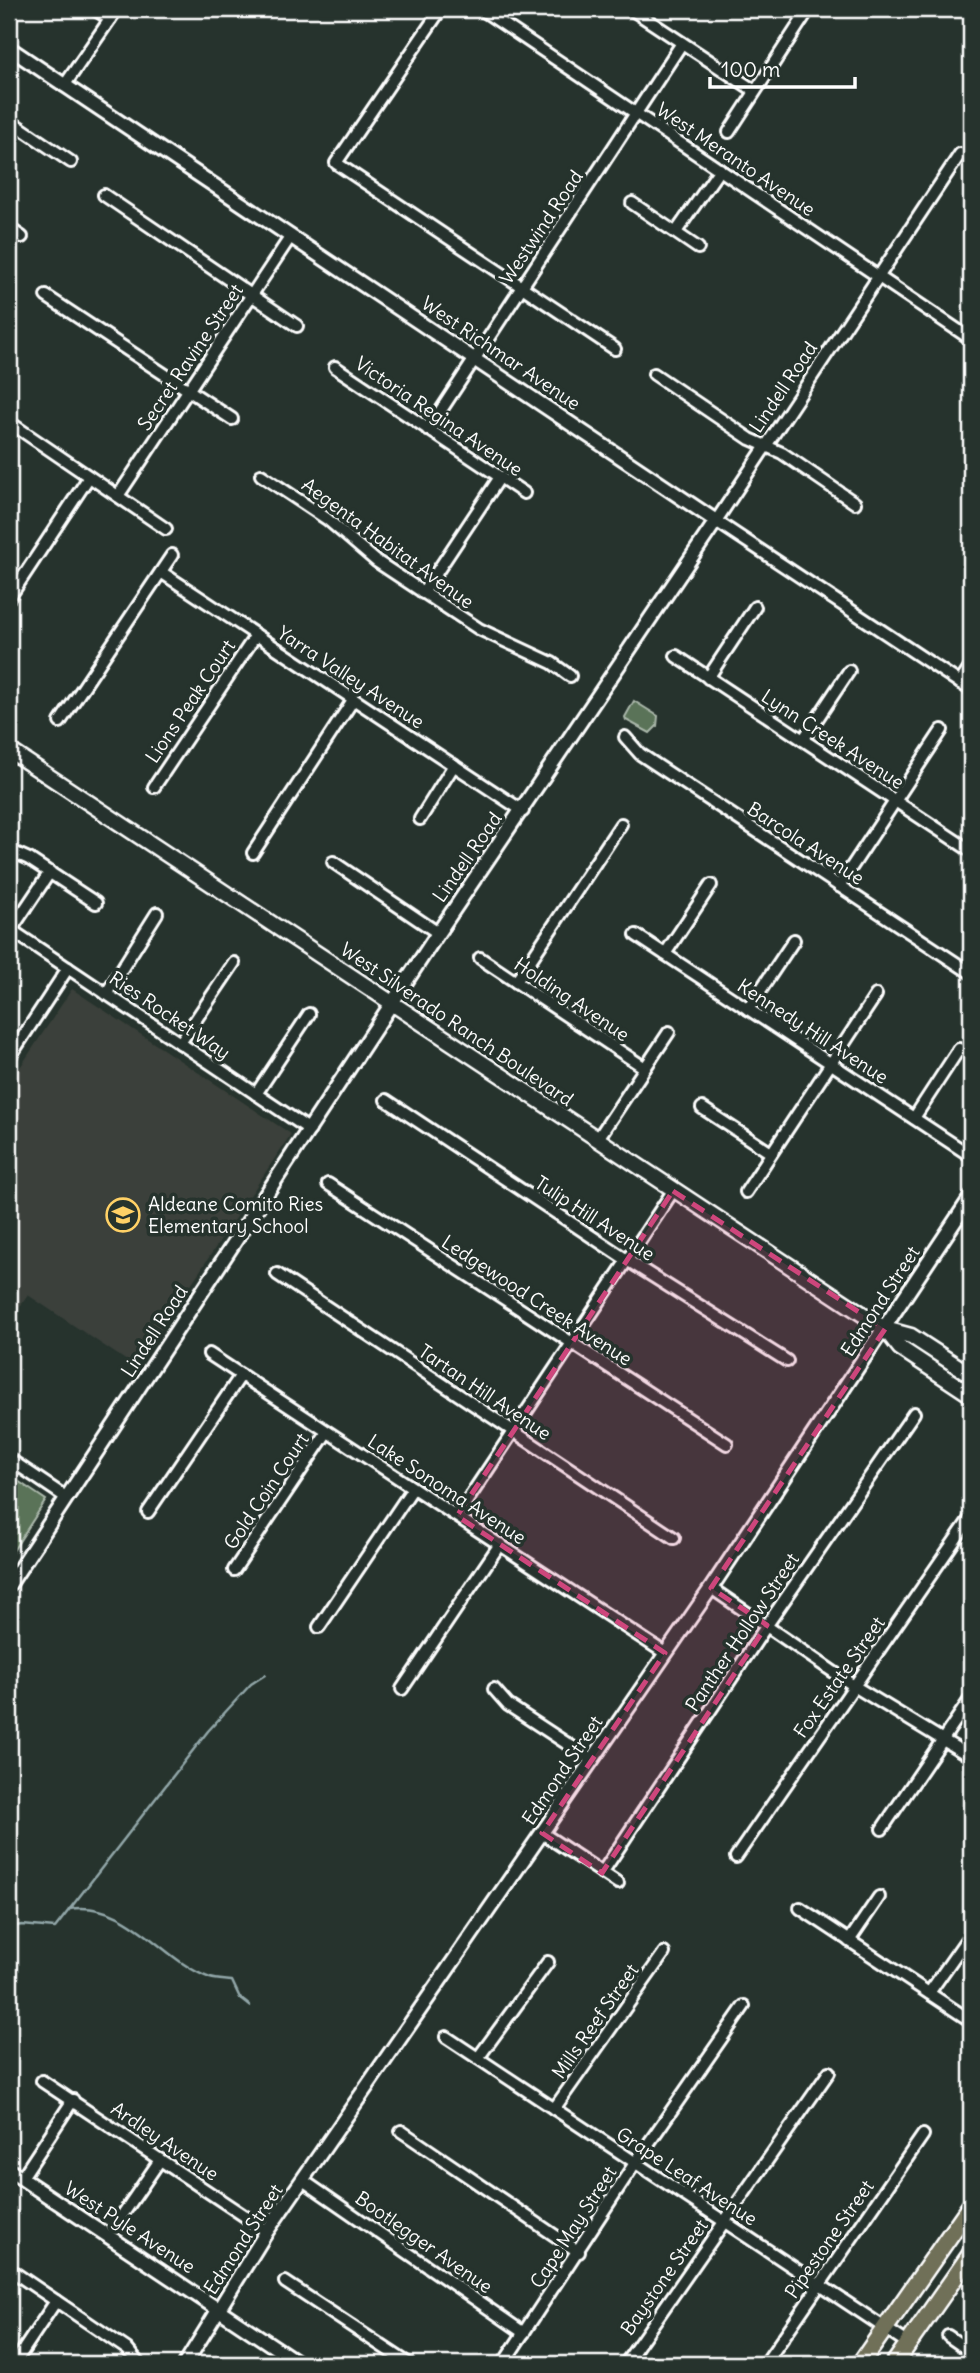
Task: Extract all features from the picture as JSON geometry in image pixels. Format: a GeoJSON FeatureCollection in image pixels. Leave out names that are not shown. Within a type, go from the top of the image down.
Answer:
{"type":"FeatureCollection","features":[{"type":"Feature","properties":{"kind":"main road","name":"West Silverado Ranch Boulevard"},"geometry":{"type":"LineString","coordinates":[[9,750],[885,1329],[911,1336],[971,1375]]}},
{"type":"Feature","properties":{"kind":"main road","name":"West Silverado Ranch Boulevard"},"geometry":{"type":"LineString","coordinates":[[885,1329],[900,1348],[971,1395]]}},
{"type":"Feature","properties":{"kind":"main road"},"geometry":{"type":"LineString","coordinates":[[860,2364],[971,2205]]}},
{"type":"Feature","properties":{"kind":"main road"},"geometry":{"type":"LineString","coordinates":[[894,2364],[971,2254]]}},
{"type":"Feature","properties":{"kind":"street"},"geometry":{"type":"LineString","coordinates":[[94,9],[110,19]]}},
{"type":"Feature","properties":{"kind":"street"},"geometry":{"type":"LineString","coordinates":[[64,86],[117,9]]}},
{"type":"Feature","properties":{"kind":"street"},"geometry":{"type":"LineString","coordinates":[[441,9],[336,163],[615,349]]}},
{"type":"Feature","properties":{"kind":"street","name":"West Meranto Avenue"},"geometry":{"type":"LineString","coordinates":[[481,9],[971,339]]}},
{"type":"Feature","properties":{"kind":"street"},"geometry":{"type":"LineString","coordinates":[[631,9],[755,91]]}},
{"type":"Feature","properties":{"kind":"street"},"geometry":{"type":"LineString","coordinates":[[729,132],[809,9]]}},
{"type":"Feature","properties":{"kind":"street","name":"Westwind Road"},"geometry":{"type":"LineString","coordinates":[[428,430],[682,43]]}},
{"type":"Feature","properties":{"kind":"street","name":"West Richmar Avenue"},"geometry":{"type":"LineString","coordinates":[[9,48],[971,690]]}},
{"type":"Feature","properties":{"kind":"street"},"geometry":{"type":"LineString","coordinates":[[9,120],[71,162]]}},
{"type":"Feature","properties":{"kind":"street","name":"Lindell Road"},"geometry":{"type":"LineString","coordinates":[[9,1585],[438,933],[523,811],[960,154]]}},
{"type":"Feature","properties":{"kind":"street"},"geometry":{"type":"LineString","coordinates":[[676,232],[720,169]]}},
{"type":"Feature","properties":{"kind":"street"},"geometry":{"type":"LineString","coordinates":[[104,195],[297,327]]}},
{"type":"Feature","properties":{"kind":"street"},"geometry":{"type":"LineString","coordinates":[[632,203],[698,248]]}},
{"type":"Feature","properties":{"kind":"street"},"geometry":{"type":"LineString","coordinates":[[9,228],[22,237]]}},
{"type":"Feature","properties":{"kind":"street","name":"Secret Ravine Street"},"geometry":{"type":"LineString","coordinates":[[118,496],[291,236]]}},
{"type":"Feature","properties":{"kind":"street"},"geometry":{"type":"LineString","coordinates":[[46,296],[232,419]]}},
{"type":"Feature","properties":{"kind":"street","name":"Victoria Regina Avenue"},"geometry":{"type":"LineString","coordinates":[[335,367],[524,493]]}},
{"type":"Feature","properties":{"kind":"street"},"geometry":{"type":"LineString","coordinates":[[654,374],[855,503]]}},
{"type":"Feature","properties":{"kind":"street"},"geometry":{"type":"LineString","coordinates":[[9,422],[166,529]]}},
{"type":"Feature","properties":{"kind":"street","name":"Aegenta Habitat Avenue"},"geometry":{"type":"LineString","coordinates":[[261,475],[327,519],[376,561],[423,593],[479,629],[552,663],[570,676]]}},
{"type":"Feature","properties":{"kind":"street"},"geometry":{"type":"LineString","coordinates":[[9,598],[89,477]]}},
{"type":"Feature","properties":{"kind":"street"},"geometry":{"type":"LineString","coordinates":[[423,593],[500,477]]}},
{"type":"Feature","properties":{"kind":"street"},"geometry":{"type":"LineString","coordinates":[[60,722],[172,555]]}},
{"type":"Feature","properties":{"kind":"street","name":"Yarra Valley Avenue"},"geometry":{"type":"LineString","coordinates":[[161,572],[523,811]]}},
{"type":"Feature","properties":{"kind":"street"},"geometry":{"type":"LineString","coordinates":[[708,678],[755,607]]}},
{"type":"Feature","properties":{"kind":"street","name":"Lions Peak Court"},"geometry":{"type":"LineString","coordinates":[[154,787],[256,635]]}},
{"type":"Feature","properties":{"kind":"street","name":"Lynn Creek Avenue"},"geometry":{"type":"LineString","coordinates":[[676,656],[971,851]]}},
{"type":"Feature","properties":{"kind":"street"},"geometry":{"type":"LineString","coordinates":[[960,683],[971,666]]}},
{"type":"Feature","properties":{"kind":"street"},"geometry":{"type":"LineString","coordinates":[[803,740],[849,671]]}},
{"type":"Feature","properties":{"kind":"street"},"geometry":{"type":"LineString","coordinates":[[253,853],[353,700]]}},
{"type":"Feature","properties":{"kind":"street"},"geometry":{"type":"LineString","coordinates":[[839,886],[942,730]]}},
{"type":"Feature","properties":{"kind":"street","name":"Barcola Avenue"},"geometry":{"type":"LineString","coordinates":[[625,737],[640,754],[971,973]]}},
{"type":"Feature","properties":{"kind":"street"},"geometry":{"type":"LineString","coordinates":[[420,819],[454,765]]}},
{"type":"Feature","properties":{"kind":"street"},"geometry":{"type":"LineString","coordinates":[[516,982],[621,824]]}},
{"type":"Feature","properties":{"kind":"street"},"geometry":{"type":"LineString","coordinates":[[9,850],[50,872],[96,903]]}},
{"type":"Feature","properties":{"kind":"street"},"geometry":{"type":"LineString","coordinates":[[333,862],[438,933]]}},
{"type":"Feature","properties":{"kind":"street"},"geometry":{"type":"LineString","coordinates":[[10,932],[50,872]]}},
{"type":"Feature","properties":{"kind":"street"},"geometry":{"type":"LineString","coordinates":[[665,954],[710,885]]}},
{"type":"Feature","properties":{"kind":"street"},"geometry":{"type":"LineString","coordinates":[[106,994],[157,913]]}},
{"type":"Feature","properties":{"kind":"street","name":"Ries Rocket Way"},"geometry":{"type":"LineString","coordinates":[[10,932],[310,1130]]}},
{"type":"Feature","properties":{"kind":"street","name":"Kennedy Hill Avenue"},"geometry":{"type":"LineString","coordinates":[[636,935],[971,1156]]}},
{"type":"Feature","properties":{"kind":"street"},"geometry":{"type":"LineString","coordinates":[[748,1009],[793,940]]}},
{"type":"Feature","properties":{"kind":"street","name":"Holding Avenue"},"geometry":{"type":"LineString","coordinates":[[480,958],[645,1068]]}},
{"type":"Feature","properties":{"kind":"street"},"geometry":{"type":"LineString","coordinates":[[180,1043],[234,963]]}},
{"type":"Feature","properties":{"kind":"street"},"geometry":{"type":"LineString","coordinates":[[9,1058],[68,968]]}},
{"type":"Feature","properties":{"kind":"street"},"geometry":{"type":"LineString","coordinates":[[746,1192],[876,995]]}},
{"type":"Feature","properties":{"kind":"street"},"geometry":{"type":"LineString","coordinates":[[256,1094],[309,1014]]}},
{"type":"Feature","properties":{"kind":"street"},"geometry":{"type":"LineString","coordinates":[[597,1140],[668,1032]]}},
{"type":"Feature","properties":{"kind":"street"},"geometry":{"type":"LineString","coordinates":[[914,1118],[960,1049]]}},
{"type":"Feature","properties":{"kind":"street","name":"Tulip Hill Avenue"},"geometry":{"type":"LineString","coordinates":[[386,1100],[627,1260],[787,1361]]}},
{"type":"Feature","properties":{"kind":"street"},"geometry":{"type":"LineString","coordinates":[[702,1108],[771,1153]]}},
{"type":"Feature","properties":{"kind":"street","name":"Ledgewood Creek Avenue"},"geometry":{"type":"LineString","coordinates":[[328,1184],[727,1444]]}},
{"type":"Feature","properties":{"kind":"street"},"geometry":{"type":"LineString","coordinates":[[457,1516],[673,1191]]}},
{"type":"Feature","properties":{"kind":"street","name":"Edmond Street"},"geometry":{"type":"LineString","coordinates":[[185,2364],[267,2231],[711,1588],[971,1197]]}},
{"type":"Feature","properties":{"kind":"street","name":"Tartan Hill Avenue"},"geometry":{"type":"LineString","coordinates":[[277,1274],[674,1538]]}},
{"type":"Feature","properties":{"kind":"street","name":"Lake Sonoma Avenue"},"geometry":{"type":"LineString","coordinates":[[209,1354],[665,1653]]}},
{"type":"Feature","properties":{"kind":"street"},"geometry":{"type":"LineString","coordinates":[[148,1512],[241,1375]]}},
{"type":"Feature","properties":{"kind":"street","name":"Panther Hollow Street"},"geometry":{"type":"LineString","coordinates":[[602,1873],[766,1625],[914,1412]]}},
{"type":"Feature","properties":{"kind":"street","name":"Gold Coin Court"},"geometry":{"type":"LineString","coordinates":[[234,1570],[327,1432]]}},
{"type":"Feature","properties":{"kind":"street"},"geometry":{"type":"LineString","coordinates":[[9,1459],[67,1498]]}},
{"type":"Feature","properties":{"kind":"street"},"geometry":{"type":"LineString","coordinates":[[319,1627],[413,1488]]}},
{"type":"Feature","properties":{"kind":"street","name":"Fox Estate Street"},"geometry":{"type":"LineString","coordinates":[[736,1857],[971,1517]]}},
{"type":"Feature","properties":{"kind":"street"},"geometry":{"type":"LineString","coordinates":[[402,1689],[500,1544]]}},
{"type":"Feature","properties":{"kind":"street"},"geometry":{"type":"LineString","coordinates":[[711,1588],[854,1686],[971,1757]]}},
{"type":"Feature","properties":{"kind":"street"},"geometry":{"type":"LineString","coordinates":[[494,1689],[508,1705],[592,1760]]}},
{"type":"Feature","properties":{"kind":"street"},"geometry":{"type":"LineString","coordinates":[[883,1829],[971,1698]]}},
{"type":"Feature","properties":{"kind":"street"},"geometry":{"type":"LineString","coordinates":[[542,1833],[618,1883]]}},
{"type":"Feature","properties":{"kind":"street"},"geometry":{"type":"LineString","coordinates":[[849,1941],[879,1897]]}},
{"type":"Feature","properties":{"kind":"street"},"geometry":{"type":"LineString","coordinates":[[800,1908],[971,2021]]}},
{"type":"Feature","properties":{"kind":"street"},"geometry":{"type":"LineString","coordinates":[[929,1993],[971,1933]]}},
{"type":"Feature","properties":{"kind":"street","name":"Mills Reef Street"},"geometry":{"type":"LineString","coordinates":[[554,2109],[664,1953]]}},
{"type":"Feature","properties":{"kind":"street"},"geometry":{"type":"LineString","coordinates":[[478,2058],[548,1962]]}},
{"type":"Feature","properties":{"kind":"street","name":"Cape May Street"},"geometry":{"type":"LineString","coordinates":[[503,2364],[635,2163],[744,2006]]}},
{"type":"Feature","properties":{"kind":"street","name":"Grape Leaf Avenue"},"geometry":{"type":"LineString","coordinates":[[446,2037],[909,2344]]}},
{"type":"Feature","properties":{"kind":"street","name":"Baystone Street"},"geometry":{"type":"LineString","coordinates":[[625,2364],[829,2072]]}},
{"type":"Feature","properties":{"kind":"street","name":"Ardley Avenue"},"geometry":{"type":"LineString","coordinates":[[42,2081],[267,2231]]}},
{"type":"Feature","properties":{"kind":"street"},"geometry":{"type":"LineString","coordinates":[[22,2179],[73,2100]]}},
{"type":"Feature","properties":{"kind":"street"},"geometry":{"type":"LineString","coordinates":[[401,2131],[579,2252]]}},
{"type":"Feature","properties":{"kind":"street","name":"Pipestone Street"},"geometry":{"type":"LineString","coordinates":[[765,2364],[923,2134]]}},
{"type":"Feature","properties":{"kind":"street"},"geometry":{"type":"LineString","coordinates":[[121,2217],[160,2160]]}},
{"type":"Feature","properties":{"kind":"street","name":"West Pyle Avenue"},"geometry":{"type":"LineString","coordinates":[[9,2170],[300,2364]]}},
{"type":"Feature","properties":{"kind":"street","name":"Bootlegger Avenue"},"geometry":{"type":"LineString","coordinates":[[304,2181],[524,2333]]}},
{"type":"Feature","properties":{"kind":"street"},"geometry":{"type":"LineString","coordinates":[[9,2269],[138,2361]]}},
{"type":"Feature","properties":{"kind":"street"},"geometry":{"type":"LineString","coordinates":[[285,2283],[409,2364]]}},
{"type":"Feature","properties":{"kind":"street"},"geometry":{"type":"LineString","coordinates":[[14,2364],[56,2301]]}},
{"type":"Feature","properties":{"kind":"street"},"geometry":{"type":"LineString","coordinates":[[948,2336],[971,2352]]}},
{"type":"Feature","properties":{"kind":"highlighted area"},"geometry":{"type":"Polygon","coordinates":[[[673,1191],[885,1329],[711,1588],[767,1625],[602,1873],[542,1833],[665,1653],[457,1516],[673,1191]]]}},
{"type":"Feature","properties":{"kind":"shaded area","name":"Aldeane Comito Ries Elementary School"},"geometry":{"type":"Polygon","coordinates":[[[72,989],[291,1134],[136,1367],[28,1295],[9,1323],[9,1084],[72,989]]]}},
{"type":"Feature","properties":{"kind":"green space"},"geometry":{"type":"Polygon","coordinates":[[[634,701],[658,716],[657,726],[650,733],[626,720],[634,701]]]}},
{"type":"Feature","properties":{"kind":"green space"},"geometry":{"type":"Polygon","coordinates":[[[9,1475],[46,1500],[9,1557],[9,1475]]]}},
{"type":"Feature","properties":{"kind":"waterway"},"geometry":{"type":"LineString","coordinates":[[9,1927],[22,1925],[55,1928],[208,1731],[251,1684],[265,1675]]}},
{"type":"Feature","properties":{"kind":"waterway"},"geometry":{"type":"LineString","coordinates":[[69,1909],[110,1913],[127,1922],[192,1969],[210,1978],[232,1981],[240,1998],[250,2006]]}},
{"type":"Feature","properties":{"kind":"place","name":"Aldeane Comito Ries Elementary School"},"geometry":{"type":"Point","coordinates":[123,1215]}}]}
